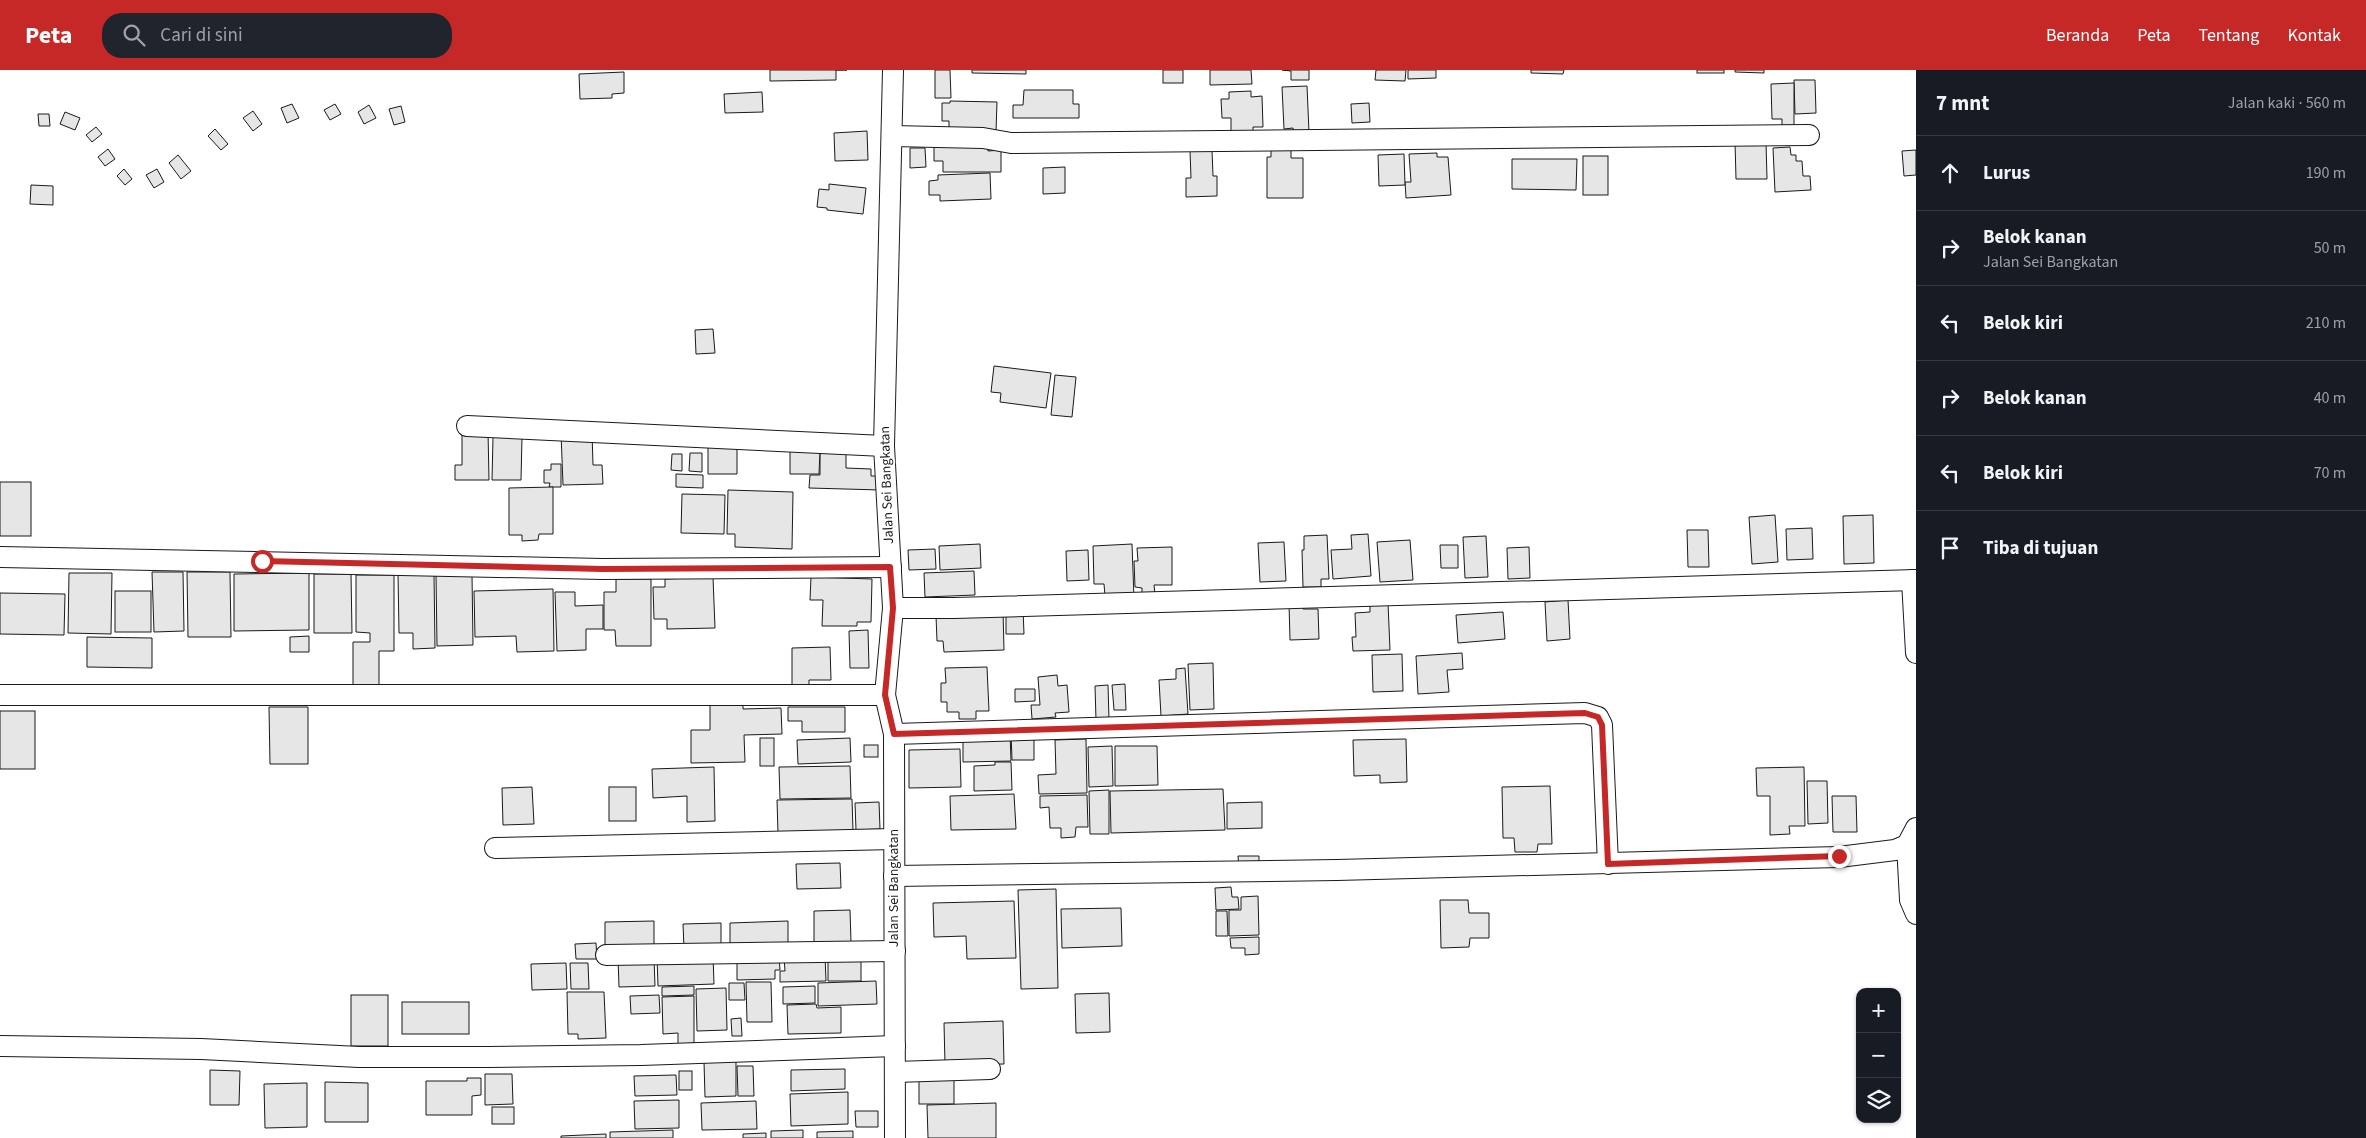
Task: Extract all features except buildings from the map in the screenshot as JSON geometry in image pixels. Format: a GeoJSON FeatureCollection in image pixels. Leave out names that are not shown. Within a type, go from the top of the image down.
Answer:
{"type":"FeatureCollection","features":[{"type":"Feature","properties":{"kind":"street","name":"Jalan Sei Bangkatan"},"geometry":{"type":"LineString","coordinates":[[893,70],[884,446],[893,608],[885,695],[894,734],[895,1138]]}},
{"type":"Feature","properties":{"kind":"street"},"geometry":{"type":"LineString","coordinates":[[892,136],[983,138],[1011,143],[1809,135]]}},
{"type":"Feature","properties":{"kind":"street"},"geometry":{"type":"LineString","coordinates":[[467,426],[884,446]]}},
{"type":"Feature","properties":{"kind":"street"},"geometry":{"type":"LineString","coordinates":[[0,556],[603,569],[890,567]]}},
{"type":"Feature","properties":{"kind":"street"},"geometry":{"type":"LineString","coordinates":[[893,608],[964,608],[1914,580],[1916,653]]}},
{"type":"Feature","properties":{"kind":"street"},"geometry":{"type":"LineString","coordinates":[[0,695],[885,695]]}},
{"type":"Feature","properties":{"kind":"street"},"geometry":{"type":"LineString","coordinates":[[894,734],[1585,713],[1598,717],[1602,725],[1608,864]]}},
{"type":"Feature","properties":{"kind":"street"},"geometry":{"type":"LineString","coordinates":[[894,876],[1608,864],[1839,856],[1895,850],[1911,837]]}},
{"type":"Feature","properties":{"kind":"street"},"geometry":{"type":"LineString","coordinates":[[1911,837],[1910,900],[1916,914]]}},
{"type":"Feature","properties":{"kind":"street"},"geometry":{"type":"LineString","coordinates":[[495,848],[894,839]]}},
{"type":"Feature","properties":{"kind":"street"},"geometry":{"type":"LineString","coordinates":[[606,955],[894,951]]}},
{"type":"Feature","properties":{"kind":"street"},"geometry":{"type":"LineString","coordinates":[[0,1046],[201,1049],[359,1057],[641,1055],[895,1046]]}},
{"type":"Feature","properties":{"kind":"street"},"geometry":{"type":"LineString","coordinates":[[895,1072],[990,1069]]}},
{"type":"Feature","properties":{"kind":"route"},"geometry":{"type":"LineString","coordinates":[[262,561],[603,569],[890,567],[893,608],[885,695],[894,734],[1585,713],[1598,717],[1602,725],[1608,864],[1839,856]]}}]}
